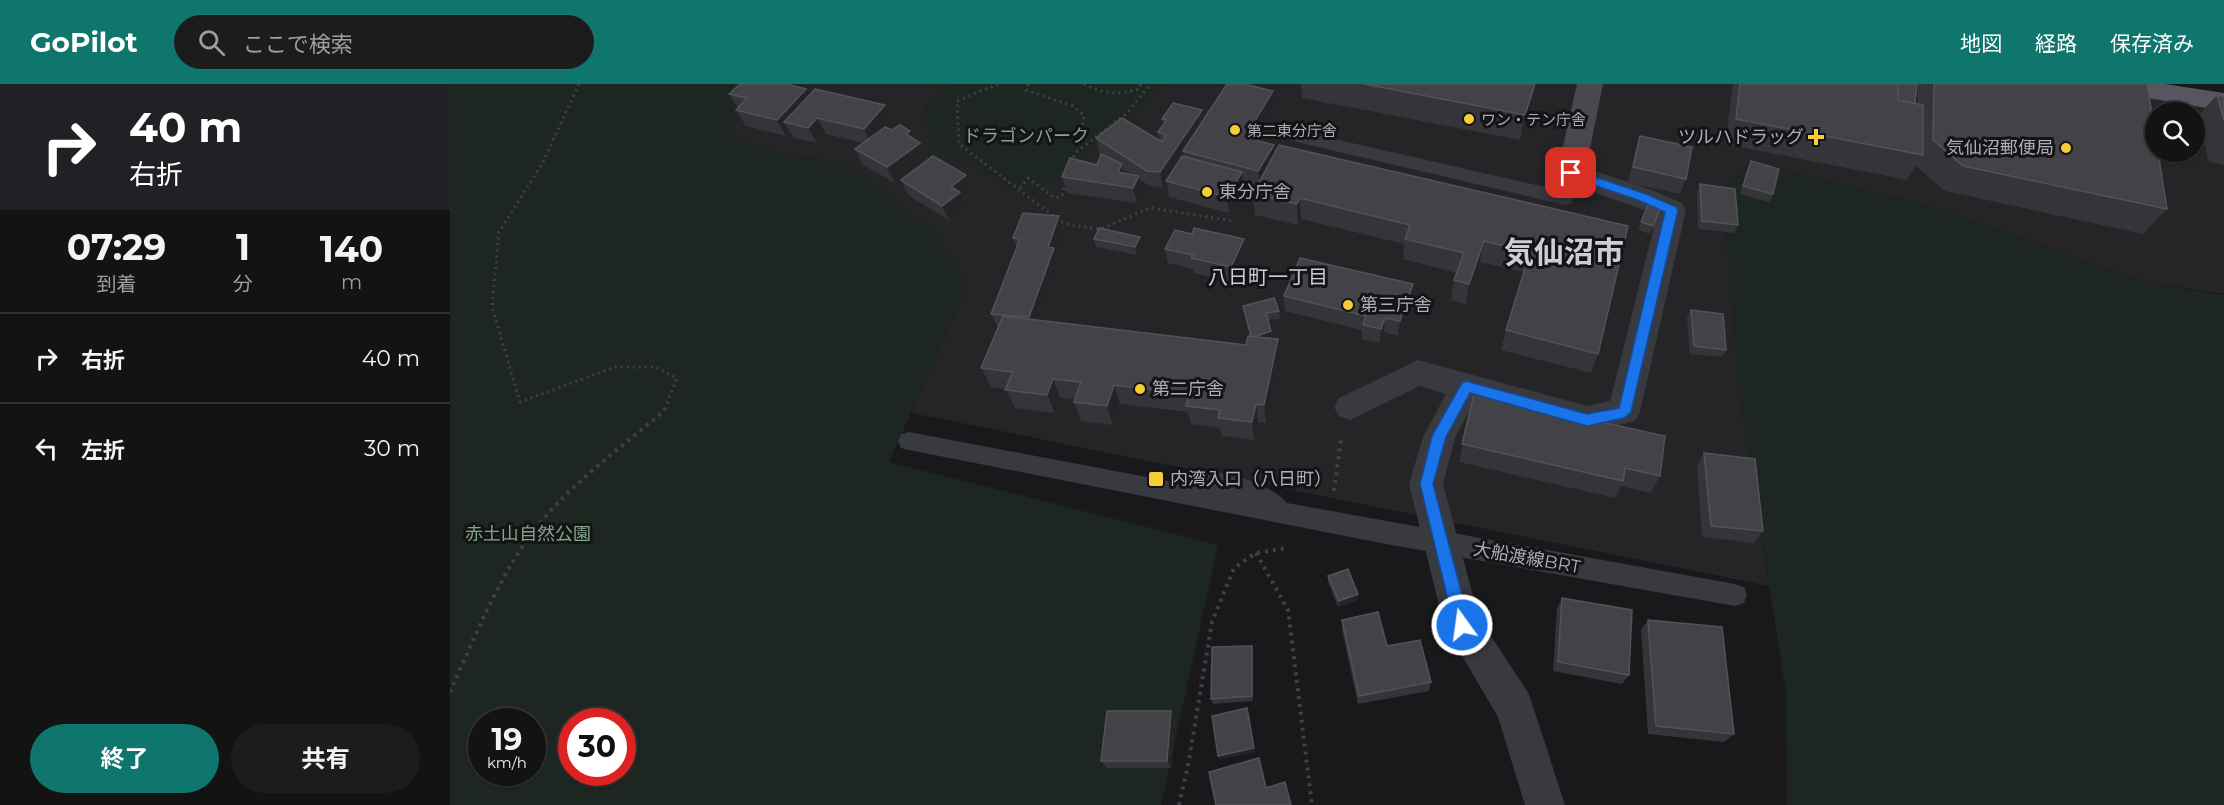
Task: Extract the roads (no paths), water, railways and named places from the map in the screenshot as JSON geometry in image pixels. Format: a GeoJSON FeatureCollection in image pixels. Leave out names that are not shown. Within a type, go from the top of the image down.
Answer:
{"type":"FeatureCollection","features":[{"type":"Feature","properties":{"kind":"main road"},"geometry":{"type":"LineString","coordinates":[[2113,84],[2146,87],[2224,102]]}},
{"type":"Feature","properties":{"kind":"street"},"geometry":{"type":"LineString","coordinates":[[1350,407],[1418,373],[1587,420],[1624,412],[1672,210],[1642,197],[1571,173],[1590,84]]}},
{"type":"Feature","properties":{"kind":"street"},"geometry":{"type":"LineString","coordinates":[[1466,387],[1439,436],[1426,484],[1462,625],[1515,708],[1545,805]]}},
{"type":"Feature","properties":{"kind":"lane"},"geometry":{"type":"LineString","coordinates":[[1286,134],[1564,198],[1571,173]]}},
{"type":"Feature","properties":{"kind":"lane","name":"大船渡線BRT"},"geometry":{"type":"LineString","coordinates":[[909,441],[1463,547],[1734,595]]}},
{"type":"Feature","properties":{"kind":"place","name":"ワン・テン庁舎"},"geometry":{"type":"Point","coordinates":[1469,119]}},
{"type":"Feature","properties":{"kind":"place","name":"第二東分庁舎"},"geometry":{"type":"Point","coordinates":[1235,130]}},
{"type":"Feature","properties":{"kind":"place","name":"ツルハドラッグ"},"geometry":{"type":"Point","coordinates":[1816,137]}},
{"type":"Feature","properties":{"kind":"place","name":"気仙沼郵便局"},"geometry":{"type":"Point","coordinates":[2066,148]}},
{"type":"Feature","properties":{"kind":"place","name":"東分庁舎"},"geometry":{"type":"Point","coordinates":[1207,192]}},
{"type":"Feature","properties":{"kind":"place","name":"第三庁舎"},"geometry":{"type":"Point","coordinates":[1348,305]}},
{"type":"Feature","properties":{"kind":"place","name":"第二庁舎"},"geometry":{"type":"Point","coordinates":[1140,389]}},
{"type":"Feature","properties":{"kind":"place","name":"内湾入口（八日町）"},"geometry":{"type":"Point","coordinates":[1156,479]}},
{"type":"Feature","properties":{"kind":"district","name":"気仙沼市"},"geometry":{"type":"Point","coordinates":[1564,252]}},
{"type":"Feature","properties":{"kind":"district","name":"八日町一丁目"},"geometry":{"type":"Point","coordinates":[1268,277]}},
{"type":"Feature","properties":{"kind":"park label","name":"ドラゴンパーク"},"geometry":{"type":"Point","coordinates":[1026,136]}},
{"type":"Feature","properties":{"kind":"park label","name":"赤土山自然公園"},"geometry":{"type":"Point","coordinates":[528,534]}}]}
